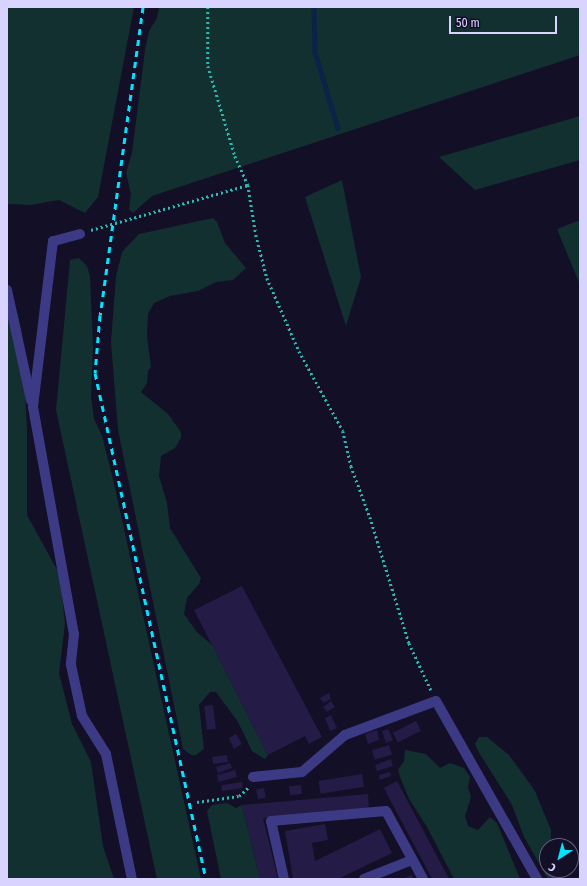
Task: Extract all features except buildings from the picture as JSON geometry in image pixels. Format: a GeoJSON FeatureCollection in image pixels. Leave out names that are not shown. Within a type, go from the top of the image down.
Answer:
{"type":"FeatureCollection","features":[{"type":"Feature","properties":{"kind":"lane"},"geometry":{"type":"LineString","coordinates":[[32,407],[53,241],[80,234]]}},
{"type":"Feature","properties":{"kind":"lane"},"geometry":{"type":"LineString","coordinates":[[7,290],[32,407],[74,634],[73,672],[82,716],[106,754],[132,879]]}},
{"type":"Feature","properties":{"kind":"lane"},"geometry":{"type":"LineString","coordinates":[[253,777],[302,772],[346,735],[436,701],[537,879]]}},
{"type":"Feature","properties":{"kind":"lane"},"geometry":{"type":"LineString","coordinates":[[284,879],[271,821],[386,811],[423,879]]}},
{"type":"Feature","properties":{"kind":"lane"},"geometry":{"type":"LineString","coordinates":[[364,879],[412,860]]}},
{"type":"Feature","properties":{"kind":"path"},"geometry":{"type":"LineString","coordinates":[[208,7],[208,66],[235,156],[248,185],[256,234],[267,278],[299,351],[343,431],[351,466],[370,517],[409,643],[436,701]]}},
{"type":"Feature","properties":{"kind":"path"},"geometry":{"type":"LineString","coordinates":[[80,234],[248,185]]}},
{"type":"Feature","properties":{"kind":"path"},"geometry":{"type":"LineString","coordinates":[[197,802],[239,796],[247,790],[253,777]]}},
{"type":"Feature","properties":{"kind":"green space"},"geometry":{"type":"Polygon","coordinates":[[[7,7],[134,7],[98,197],[85,213],[59,200],[30,205],[7,204],[7,7]]]}},
{"type":"Feature","properties":{"kind":"green space"},"geometry":{"type":"Polygon","coordinates":[[[159,7],[580,7],[580,55],[152,196],[133,213],[129,209],[131,194],[126,173],[132,153],[145,50],[149,31],[157,18],[159,7]]]}},
{"type":"Feature","properties":{"kind":"green space"},"geometry":{"type":"Polygon","coordinates":[[[580,116],[580,160],[475,190],[439,157],[580,116]]]}},
{"type":"Feature","properties":{"kind":"green space"},"geometry":{"type":"Polygon","coordinates":[[[342,180],[361,277],[346,326],[305,197],[342,180]]]}},
{"type":"Feature","properties":{"kind":"green space"},"geometry":{"type":"Polygon","coordinates":[[[213,218],[217,222],[225,243],[246,268],[233,280],[216,282],[198,291],[170,296],[154,303],[148,314],[147,336],[151,367],[148,371],[147,383],[141,392],[168,414],[181,432],[181,438],[175,448],[161,456],[159,476],[167,503],[170,528],[201,578],[199,584],[187,598],[184,614],[197,632],[212,645],[268,755],[265,759],[252,751],[238,722],[216,692],[210,692],[199,705],[204,749],[196,755],[191,755],[183,749],[118,430],[111,342],[116,276],[122,252],[139,234],[213,218]]]}},
{"type":"Feature","properties":{"kind":"green space"},"geometry":{"type":"Polygon","coordinates":[[[580,220],[580,285],[557,229],[580,220]]]}},
{"type":"Feature","properties":{"kind":"green space"},"geometry":{"type":"Polygon","coordinates":[[[79,258],[87,266],[90,276],[93,347],[91,396],[94,419],[102,436],[113,479],[201,879],[157,879],[56,410],[70,260],[79,258]]]}},
{"type":"Feature","properties":{"kind":"green space"},"geometry":{"type":"Polygon","coordinates":[[[7,304],[13,306],[18,315],[22,333],[27,429],[27,515],[60,575],[65,624],[59,673],[72,724],[91,762],[103,846],[114,879],[7,879],[7,304]]]}},
{"type":"Feature","properties":{"kind":"green space"},"geometry":{"type":"Polygon","coordinates":[[[479,737],[487,737],[509,755],[535,791],[551,830],[551,838],[539,838],[539,863],[524,837],[512,805],[475,744],[479,737]]]}},
{"type":"Feature","properties":{"kind":"green space"},"geometry":{"type":"Polygon","coordinates":[[[405,750],[426,754],[440,768],[450,763],[464,768],[470,777],[468,787],[471,797],[465,816],[468,826],[478,830],[490,817],[497,823],[520,879],[454,879],[427,827],[409,799],[400,777],[398,770],[404,761],[405,750]]]}},
{"type":"Feature","properties":{"kind":"green space"},"geometry":{"type":"Polygon","coordinates":[[[227,803],[236,808],[242,805],[260,879],[221,879],[207,811],[212,805],[227,803]]]}},
{"type":"Feature","properties":{"kind":"green space"},"geometry":{"type":"Polygon","coordinates":[[[547,878],[564,879],[548,879],[547,878]]]}},
{"type":"Feature","properties":{"kind":"waterway"},"geometry":{"type":"LineString","coordinates":[[314,7],[315,52],[338,128]]}},
{"type":"Feature","properties":{"kind":"railway"},"geometry":{"type":"LineString","coordinates":[[143,7],[100,315],[95,373],[206,879]]}}]}
